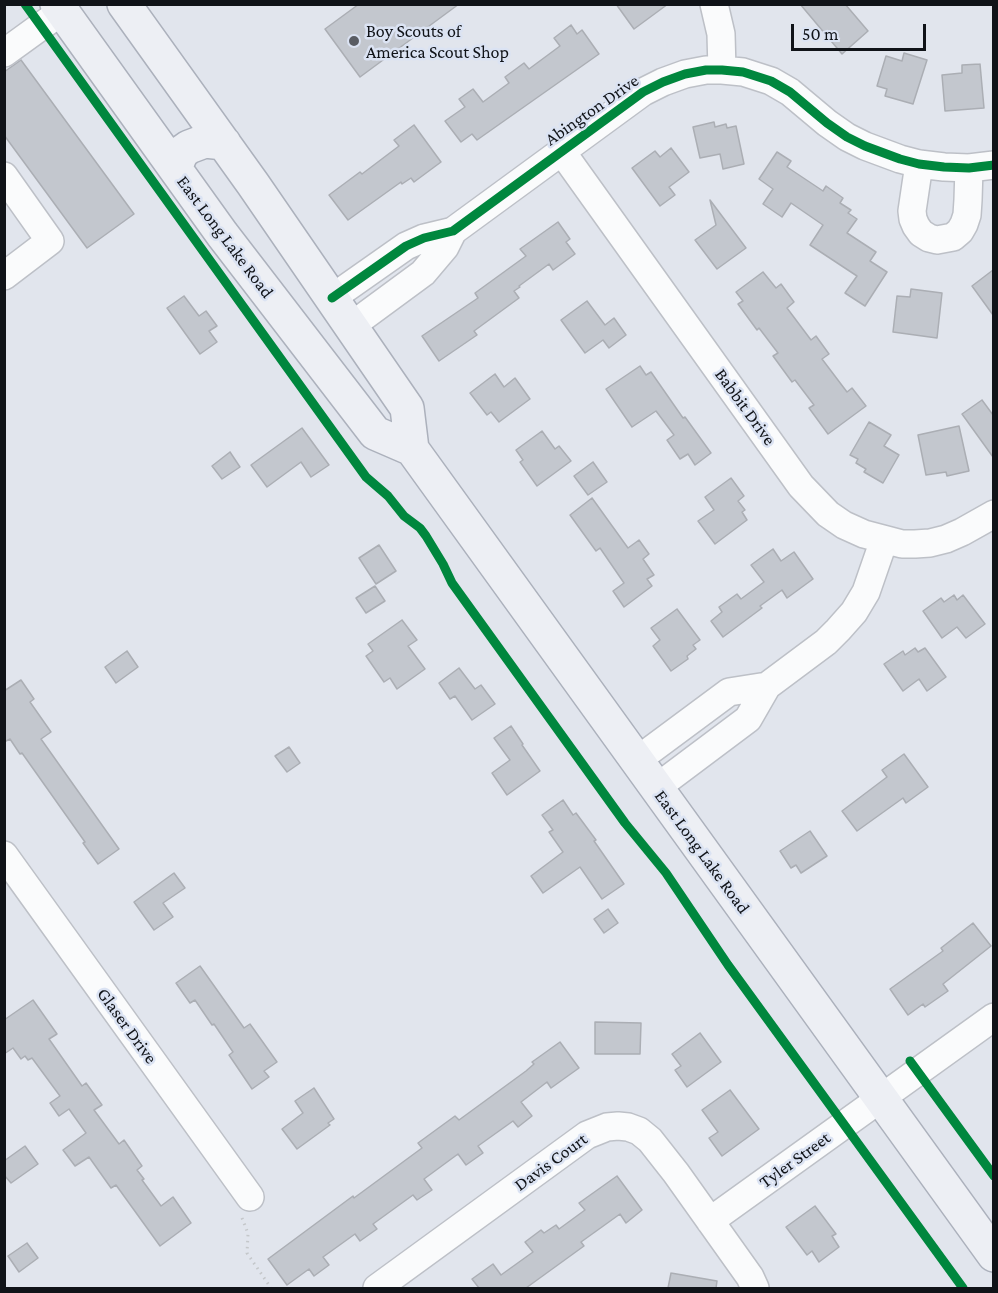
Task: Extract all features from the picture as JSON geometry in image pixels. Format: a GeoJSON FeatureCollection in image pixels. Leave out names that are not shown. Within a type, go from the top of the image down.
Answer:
{"type":"FeatureCollection","features":[{"type":"Feature","properties":{"kind":"main road","name":"East Long Lake Road"},"geometry":{"type":"LineString","coordinates":[[124,4],[224,143],[407,408],[412,449],[993,1255]]}},
{"type":"Feature","properties":{"kind":"main road","name":"East Long Lake Road"},"geometry":{"type":"LineString","coordinates":[[59,8],[222,234],[375,433],[412,449]]}},
{"type":"Feature","properties":{"kind":"main road"},"geometry":{"type":"LineString","coordinates":[[109,78],[132,81],[146,77],[157,67],[162,57]]}},
{"type":"Feature","properties":{"kind":"main road"},"geometry":{"type":"LineString","coordinates":[[175,168],[182,152],[189,147],[206,141],[224,143]]}},
{"type":"Feature","properties":{"kind":"main road"},"geometry":{"type":"LineString","coordinates":[[337,384],[359,385],[374,375],[378,366]]}},
{"type":"Feature","properties":{"kind":"street"},"geometry":{"type":"LineString","coordinates":[[714,4],[721,34],[722,70]]}},
{"type":"Feature","properties":{"kind":"street"},"geometry":{"type":"LineString","coordinates":[[4,53],[59,8]]}},
{"type":"Feature","properties":{"kind":"street","name":"Abington Drive"},"geometry":{"type":"LineString","coordinates":[[332,298],[406,246],[424,238],[453,231],[644,92],[685,74],[706,70],[743,72],[771,81],[790,92],[827,123],[865,146],[919,164],[981,166],[964,224],[953,237],[937,240],[929,238],[916,226],[912,211],[919,164]]}},
{"type":"Feature","properties":{"kind":"street","name":"Babbit Drive"},"geometry":{"type":"LineString","coordinates":[[562,152],[801,486],[828,514],[844,525],[864,534],[902,544],[930,543],[945,539],[993,514]]}},
{"type":"Feature","properties":{"kind":"street"},"geometry":{"type":"LineString","coordinates":[[4,176],[50,241],[4,276]]}},
{"type":"Feature","properties":{"kind":"street","name":"Abington Drive"},"geometry":{"type":"LineString","coordinates":[[351,326],[423,273],[445,247],[453,231]]}},
{"type":"Feature","properties":{"kind":"street"},"geometry":{"type":"LineString","coordinates":[[656,788],[748,719],[767,686],[826,642],[838,630],[854,612],[866,592],[884,540]]}},
{"type":"Feature","properties":{"kind":"street"},"geometry":{"type":"LineString","coordinates":[[636,761],[729,692],[767,686]]}},
{"type":"Feature","properties":{"kind":"street","name":"Glaser Drive"},"geometry":{"type":"LineString","coordinates":[[4,855],[251,1196]]}},
{"type":"Feature","properties":{"kind":"street","name":"Tyler Street"},"geometry":{"type":"LineString","coordinates":[[710,1221],[993,1017]]}},
{"type":"Feature","properties":{"kind":"street","name":"Davis Court"},"geometry":{"type":"LineString","coordinates":[[377,1288],[587,1135],[607,1127],[618,1126],[639,1131],[650,1140],[750,1276],[755,1288]]}},
{"type":"Feature","properties":{"kind":"path"},"geometry":{"type":"LineString","coordinates":[[251,1196],[246,1228],[247,1253],[271,1288]]}},
{"type":"Feature","properties":{"kind":"building"},"geometry":{"type":"Polygon","coordinates":[[[359,4],[459,4],[360,77],[325,29],[359,4]]]}},
{"type":"Feature","properties":{"kind":"building"},"geometry":{"type":"Polygon","coordinates":[[[616,4],[668,4],[634,29],[616,4]]]}},
{"type":"Feature","properties":{"kind":"building"},"geometry":{"type":"Polygon","coordinates":[[[800,4],[845,4],[868,31],[842,54],[800,4]]]}},
{"type":"Feature","properties":{"kind":"building"},"geometry":{"type":"Polygon","coordinates":[[[571,25],[577,34],[582,30],[599,54],[477,140],[472,134],[461,142],[445,121],[465,107],[459,99],[473,89],[483,102],[509,83],[505,77],[524,63],[529,69],[560,46],[554,38],[571,25]]]}},
{"type":"Feature","properties":{"kind":"building"},"geometry":{"type":"Polygon","coordinates":[[[904,53],[927,60],[913,104],[885,96],[887,89],[877,86],[886,56],[902,61],[904,53]]]}},
{"type":"Feature","properties":{"kind":"building"},"geometry":{"type":"Polygon","coordinates":[[[21,60],[134,214],[87,248],[4,135],[4,72],[21,60]]]}},
{"type":"Feature","properties":{"kind":"building"},"geometry":{"type":"Polygon","coordinates":[[[980,64],[984,108],[945,111],[942,75],[962,73],[962,65],[980,64]]]}},
{"type":"Feature","properties":{"kind":"building"},"geometry":{"type":"Polygon","coordinates":[[[714,122],[715,127],[726,124],[727,128],[736,126],[744,164],[723,169],[720,154],[700,158],[693,127],[714,122]]]}},
{"type":"Feature","properties":{"kind":"building"},"geometry":{"type":"Polygon","coordinates":[[[414,125],[441,162],[414,182],[411,178],[402,184],[401,182],[348,220],[329,195],[399,146],[394,140],[414,125]]]}},
{"type":"Feature","properties":{"kind":"building"},"geometry":{"type":"Polygon","coordinates":[[[671,148],[689,172],[669,187],[675,195],[660,206],[632,168],[655,151],[660,157],[671,148]]]}},
{"type":"Feature","properties":{"kind":"building"},"geometry":{"type":"Polygon","coordinates":[[[777,152],[791,161],[787,167],[823,191],[826,186],[843,198],[840,203],[851,210],[848,213],[857,219],[847,233],[876,252],[870,261],[887,272],[865,306],[845,293],[857,276],[810,245],[823,225],[791,203],[782,217],[763,204],[773,189],[759,179],[777,152]]]}},
{"type":"Feature","properties":{"kind":"building"},"geometry":{"type":"Polygon","coordinates":[[[710,200],[746,248],[717,269],[695,240],[716,225],[710,200]]]}},
{"type":"Feature","properties":{"kind":"building"},"geometry":{"type":"Polygon","coordinates":[[[558,222],[570,239],[566,242],[575,254],[553,270],[549,264],[519,286],[514,291],[519,298],[474,331],[477,335],[439,361],[422,336],[478,298],[475,293],[526,256],[520,249],[558,222]]]}},
{"type":"Feature","properties":{"kind":"building"},"geometry":{"type":"Polygon","coordinates":[[[993,270],[993,315],[972,286],[993,270]]]}},
{"type":"Feature","properties":{"kind":"building"},"geometry":{"type":"Polygon","coordinates":[[[763,272],[776,288],[781,284],[794,302],[787,308],[811,340],[816,336],[829,354],[822,359],[847,392],[852,388],[866,406],[828,434],[809,408],[814,405],[795,380],[792,382],[773,356],[778,353],[738,304],[743,301],[736,292],[763,272]]]}},
{"type":"Feature","properties":{"kind":"building"},"geometry":{"type":"Polygon","coordinates":[[[911,289],[942,293],[937,338],[893,332],[897,296],[910,297],[911,289]]]}},
{"type":"Feature","properties":{"kind":"building"},"geometry":{"type":"Polygon","coordinates":[[[184,296],[199,316],[206,311],[217,326],[209,331],[217,342],[200,354],[167,308],[184,296]]]}},
{"type":"Feature","properties":{"kind":"building"},"geometry":{"type":"Polygon","coordinates":[[[587,301],[605,325],[614,318],[626,335],[609,348],[603,340],[585,353],[561,320],[587,301]]]}},
{"type":"Feature","properties":{"kind":"building"},"geometry":{"type":"Polygon","coordinates":[[[640,366],[646,375],[651,372],[711,453],[695,465],[688,454],[680,459],[667,440],[674,435],[656,411],[632,427],[606,389],[640,366]]]}},
{"type":"Feature","properties":{"kind":"building"},"geometry":{"type":"Polygon","coordinates":[[[495,374],[504,387],[515,378],[530,399],[499,422],[491,412],[487,415],[470,393],[495,374]]]}},
{"type":"Feature","properties":{"kind":"building"},"geometry":{"type":"Polygon","coordinates":[[[982,400],[993,415],[993,457],[962,414],[982,400]]]}},
{"type":"Feature","properties":{"kind":"building"},"geometry":{"type":"Polygon","coordinates":[[[869,422],[891,435],[884,446],[899,455],[883,483],[864,472],[866,469],[856,463],[858,459],[850,455],[869,422]]]}},
{"type":"Feature","properties":{"kind":"building"},"geometry":{"type":"Polygon","coordinates":[[[959,426],[969,471],[947,476],[946,472],[926,475],[918,435],[959,426]]]}},
{"type":"Feature","properties":{"kind":"building"},"geometry":{"type":"Polygon","coordinates":[[[302,428],[329,465],[311,477],[301,462],[267,487],[251,465],[302,428]]]}},
{"type":"Feature","properties":{"kind":"building"},"geometry":{"type":"Polygon","coordinates":[[[542,431],[555,449],[559,446],[571,461],[537,486],[520,462],[523,460],[516,450],[542,431]]]}},
{"type":"Feature","properties":{"kind":"building"},"geometry":{"type":"Polygon","coordinates":[[[230,452],[240,467],[222,479],[212,466],[230,452]]]}},
{"type":"Feature","properties":{"kind":"building"},"geometry":{"type":"Polygon","coordinates":[[[593,462],[607,482],[588,495],[574,476],[593,462]]]}},
{"type":"Feature","properties":{"kind":"building"},"geometry":{"type":"Polygon","coordinates":[[[731,478],[744,496],[738,501],[745,510],[742,512],[747,520],[715,544],[698,521],[714,510],[705,497],[731,478]]]}},
{"type":"Feature","properties":{"kind":"building"},"geometry":{"type":"Polygon","coordinates":[[[592,498],[628,548],[639,540],[649,554],[643,559],[654,575],[647,579],[652,586],[624,607],[613,591],[624,583],[600,548],[596,551],[570,515],[592,498]]]}},
{"type":"Feature","properties":{"kind":"building"},"geometry":{"type":"Polygon","coordinates":[[[379,545],[396,571],[376,584],[359,558],[379,545]]]}},
{"type":"Feature","properties":{"kind":"building"},"geometry":{"type":"Polygon","coordinates":[[[773,549],[781,561],[794,552],[813,579],[787,598],[782,590],[723,637],[711,621],[722,612],[719,607],[737,594],[741,599],[764,582],[751,565],[773,549]]]}},
{"type":"Feature","properties":{"kind":"building"},"geometry":{"type":"Polygon","coordinates":[[[375,586],[385,601],[366,613],[356,598],[375,586]]]}},
{"type":"Feature","properties":{"kind":"building"},"geometry":{"type":"Polygon","coordinates":[[[954,595],[957,600],[963,595],[985,624],[966,638],[957,627],[942,638],[923,611],[941,598],[944,602],[954,595]]]}},
{"type":"Feature","properties":{"kind":"building"},"geometry":{"type":"Polygon","coordinates":[[[677,609],[700,640],[693,645],[696,649],[687,656],[688,659],[671,671],[653,646],[660,640],[651,628],[677,609]]]}},
{"type":"Feature","properties":{"kind":"building"},"geometry":{"type":"Polygon","coordinates":[[[402,620],[417,640],[408,646],[425,669],[397,689],[390,678],[384,682],[366,656],[373,651],[368,644],[402,620]]]}},
{"type":"Feature","properties":{"kind":"building"},"geometry":{"type":"Polygon","coordinates":[[[915,648],[918,652],[925,648],[946,677],[927,691],[919,679],[903,691],[884,664],[903,651],[905,655],[915,648]]]}},
{"type":"Feature","properties":{"kind":"building"},"geometry":{"type":"Polygon","coordinates":[[[127,651],[138,667],[116,683],[105,667],[127,651]]]}},
{"type":"Feature","properties":{"kind":"building"},"geometry":{"type":"Polygon","coordinates":[[[459,668],[475,689],[481,685],[495,704],[472,720],[455,696],[450,699],[439,683],[459,668]]]}},
{"type":"Feature","properties":{"kind":"building"},"geometry":{"type":"Polygon","coordinates":[[[21,680],[34,699],[30,702],[51,732],[41,739],[119,849],[98,864],[22,753],[20,754],[10,739],[4,742],[4,691],[21,680]]]}},
{"type":"Feature","properties":{"kind":"building"},"geometry":{"type":"Polygon","coordinates":[[[511,726],[540,771],[507,795],[492,773],[510,760],[494,738],[511,726]]]}},
{"type":"Feature","properties":{"kind":"building"},"geometry":{"type":"Polygon","coordinates":[[[289,747],[300,763],[287,772],[275,756],[289,747]]]}},
{"type":"Feature","properties":{"kind":"building"},"geometry":{"type":"Polygon","coordinates":[[[904,754],[928,787],[906,803],[903,798],[857,831],[842,811],[887,777],[882,770],[904,754]]]}},
{"type":"Feature","properties":{"kind":"building"},"geometry":{"type":"Polygon","coordinates":[[[563,800],[573,815],[576,813],[596,840],[594,841],[624,884],[602,899],[580,867],[543,893],[531,876],[563,852],[549,832],[553,830],[542,815],[563,800]]]}},
{"type":"Feature","properties":{"kind":"building"},"geometry":{"type":"Polygon","coordinates":[[[810,831],[827,856],[801,873],[796,865],[791,868],[780,851],[810,831]]]}},
{"type":"Feature","properties":{"kind":"building"},"geometry":{"type":"Polygon","coordinates":[[[174,873],[185,888],[163,903],[173,917],[154,930],[134,902],[174,873]]]}},
{"type":"Feature","properties":{"kind":"building"},"geometry":{"type":"Polygon","coordinates":[[[608,909],[618,923],[604,933],[594,919],[608,909]]]}},
{"type":"Feature","properties":{"kind":"building"},"geometry":{"type":"Polygon","coordinates":[[[973,923],[991,946],[943,984],[948,991],[925,1007],[923,1004],[908,1015],[890,989],[943,951],[941,948],[973,923]]]}},
{"type":"Feature","properties":{"kind":"building"},"geometry":{"type":"Polygon","coordinates":[[[200,966],[244,1028],[250,1024],[277,1062],[264,1071],[269,1077],[252,1089],[229,1055],[233,1052],[214,1024],[212,1025],[195,1000],[190,1003],[176,983],[200,966]]]}},
{"type":"Feature","properties":{"kind":"building"},"geometry":{"type":"Polygon","coordinates":[[[33,1000],[57,1034],[49,1039],[82,1086],[86,1083],[102,1105],[94,1110],[119,1144],[124,1140],[142,1166],[137,1170],[144,1179],[142,1180],[161,1206],[173,1197],[191,1223],[160,1246],[116,1185],[111,1188],[89,1157],[75,1166],[63,1150],[86,1133],[69,1109],[59,1116],[50,1103],[60,1096],[32,1058],[28,1060],[25,1056],[21,1059],[13,1048],[4,1054],[4,1020],[33,1000]]]}},
{"type":"Feature","properties":{"kind":"building"},"geometry":{"type":"Polygon","coordinates":[[[595,1022],[641,1023],[640,1054],[595,1054],[595,1022]]]}},
{"type":"Feature","properties":{"kind":"building"},"geometry":{"type":"Polygon","coordinates":[[[700,1033],[721,1062],[687,1087],[675,1070],[681,1066],[672,1054],[700,1033]]]}},
{"type":"Feature","properties":{"kind":"building"},"geometry":{"type":"Polygon","coordinates":[[[560,1042],[579,1068],[551,1088],[547,1082],[521,1102],[532,1116],[518,1127],[513,1121],[478,1146],[483,1153],[466,1165],[458,1154],[424,1179],[432,1190],[417,1200],[413,1195],[373,1224],[377,1229],[360,1241],[355,1234],[323,1257],[329,1265],[314,1276],[309,1269],[287,1285],[268,1259],[422,1148],[418,1143],[455,1116],[459,1120],[526,1071],[534,1064],[532,1062],[560,1042]]]}},
{"type":"Feature","properties":{"kind":"building"},"geometry":{"type":"Polygon","coordinates":[[[314,1088],[334,1119],[328,1123],[330,1125],[297,1149],[282,1129],[303,1113],[295,1101],[314,1088]]]}},
{"type":"Feature","properties":{"kind":"building"},"geometry":{"type":"Polygon","coordinates":[[[730,1090],[759,1129],[722,1156],[709,1138],[718,1132],[702,1110],[730,1090]]]}},
{"type":"Feature","properties":{"kind":"building"},"geometry":{"type":"Polygon","coordinates":[[[25,1146],[38,1164],[11,1183],[4,1175],[4,1161],[25,1146]]]}},
{"type":"Feature","properties":{"kind":"building"},"geometry":{"type":"Polygon","coordinates":[[[617,1176],[642,1210],[626,1223],[620,1214],[581,1242],[584,1246],[526,1288],[479,1288],[472,1279],[493,1264],[501,1275],[533,1252],[525,1242],[541,1230],[544,1233],[556,1225],[559,1229],[585,1210],[579,1203],[617,1176]]]}},
{"type":"Feature","properties":{"kind":"building"},"geometry":{"type":"Polygon","coordinates":[[[815,1206],[836,1234],[832,1236],[839,1247],[819,1262],[812,1251],[807,1255],[786,1227],[815,1206]]]}},
{"type":"Feature","properties":{"kind":"building"},"geometry":{"type":"Polygon","coordinates":[[[27,1243],[38,1258],[19,1272],[8,1256],[27,1243]]]}},
{"type":"Feature","properties":{"kind":"building"},"geometry":{"type":"Polygon","coordinates":[[[671,1273],[717,1281],[716,1288],[668,1288],[671,1273]]]}},
{"type":"Feature","properties":{"kind":"cycle path"},"geometry":{"type":"LineString","coordinates":[[25,4],[366,477],[388,496],[404,516],[420,528],[426,536],[452,583],[625,823],[666,873],[728,965],[963,1288]]}},
{"type":"Feature","properties":{"kind":"cycle path"},"geometry":{"type":"LineString","coordinates":[[332,298],[406,246],[424,238],[453,231],[643,92],[685,74],[722,70],[743,72],[771,81],[790,92],[847,137],[900,159],[944,167],[969,168],[994,165]]}},
{"type":"Feature","properties":{"kind":"cycle path"},"geometry":{"type":"LineString","coordinates":[[910,1061],[994,1176]]}},
{"type":"Feature","properties":{"kind":"place","name":"Boy Scouts of America Scout Shop"},"geometry":{"type":"Point","coordinates":[354,41]}}]}
